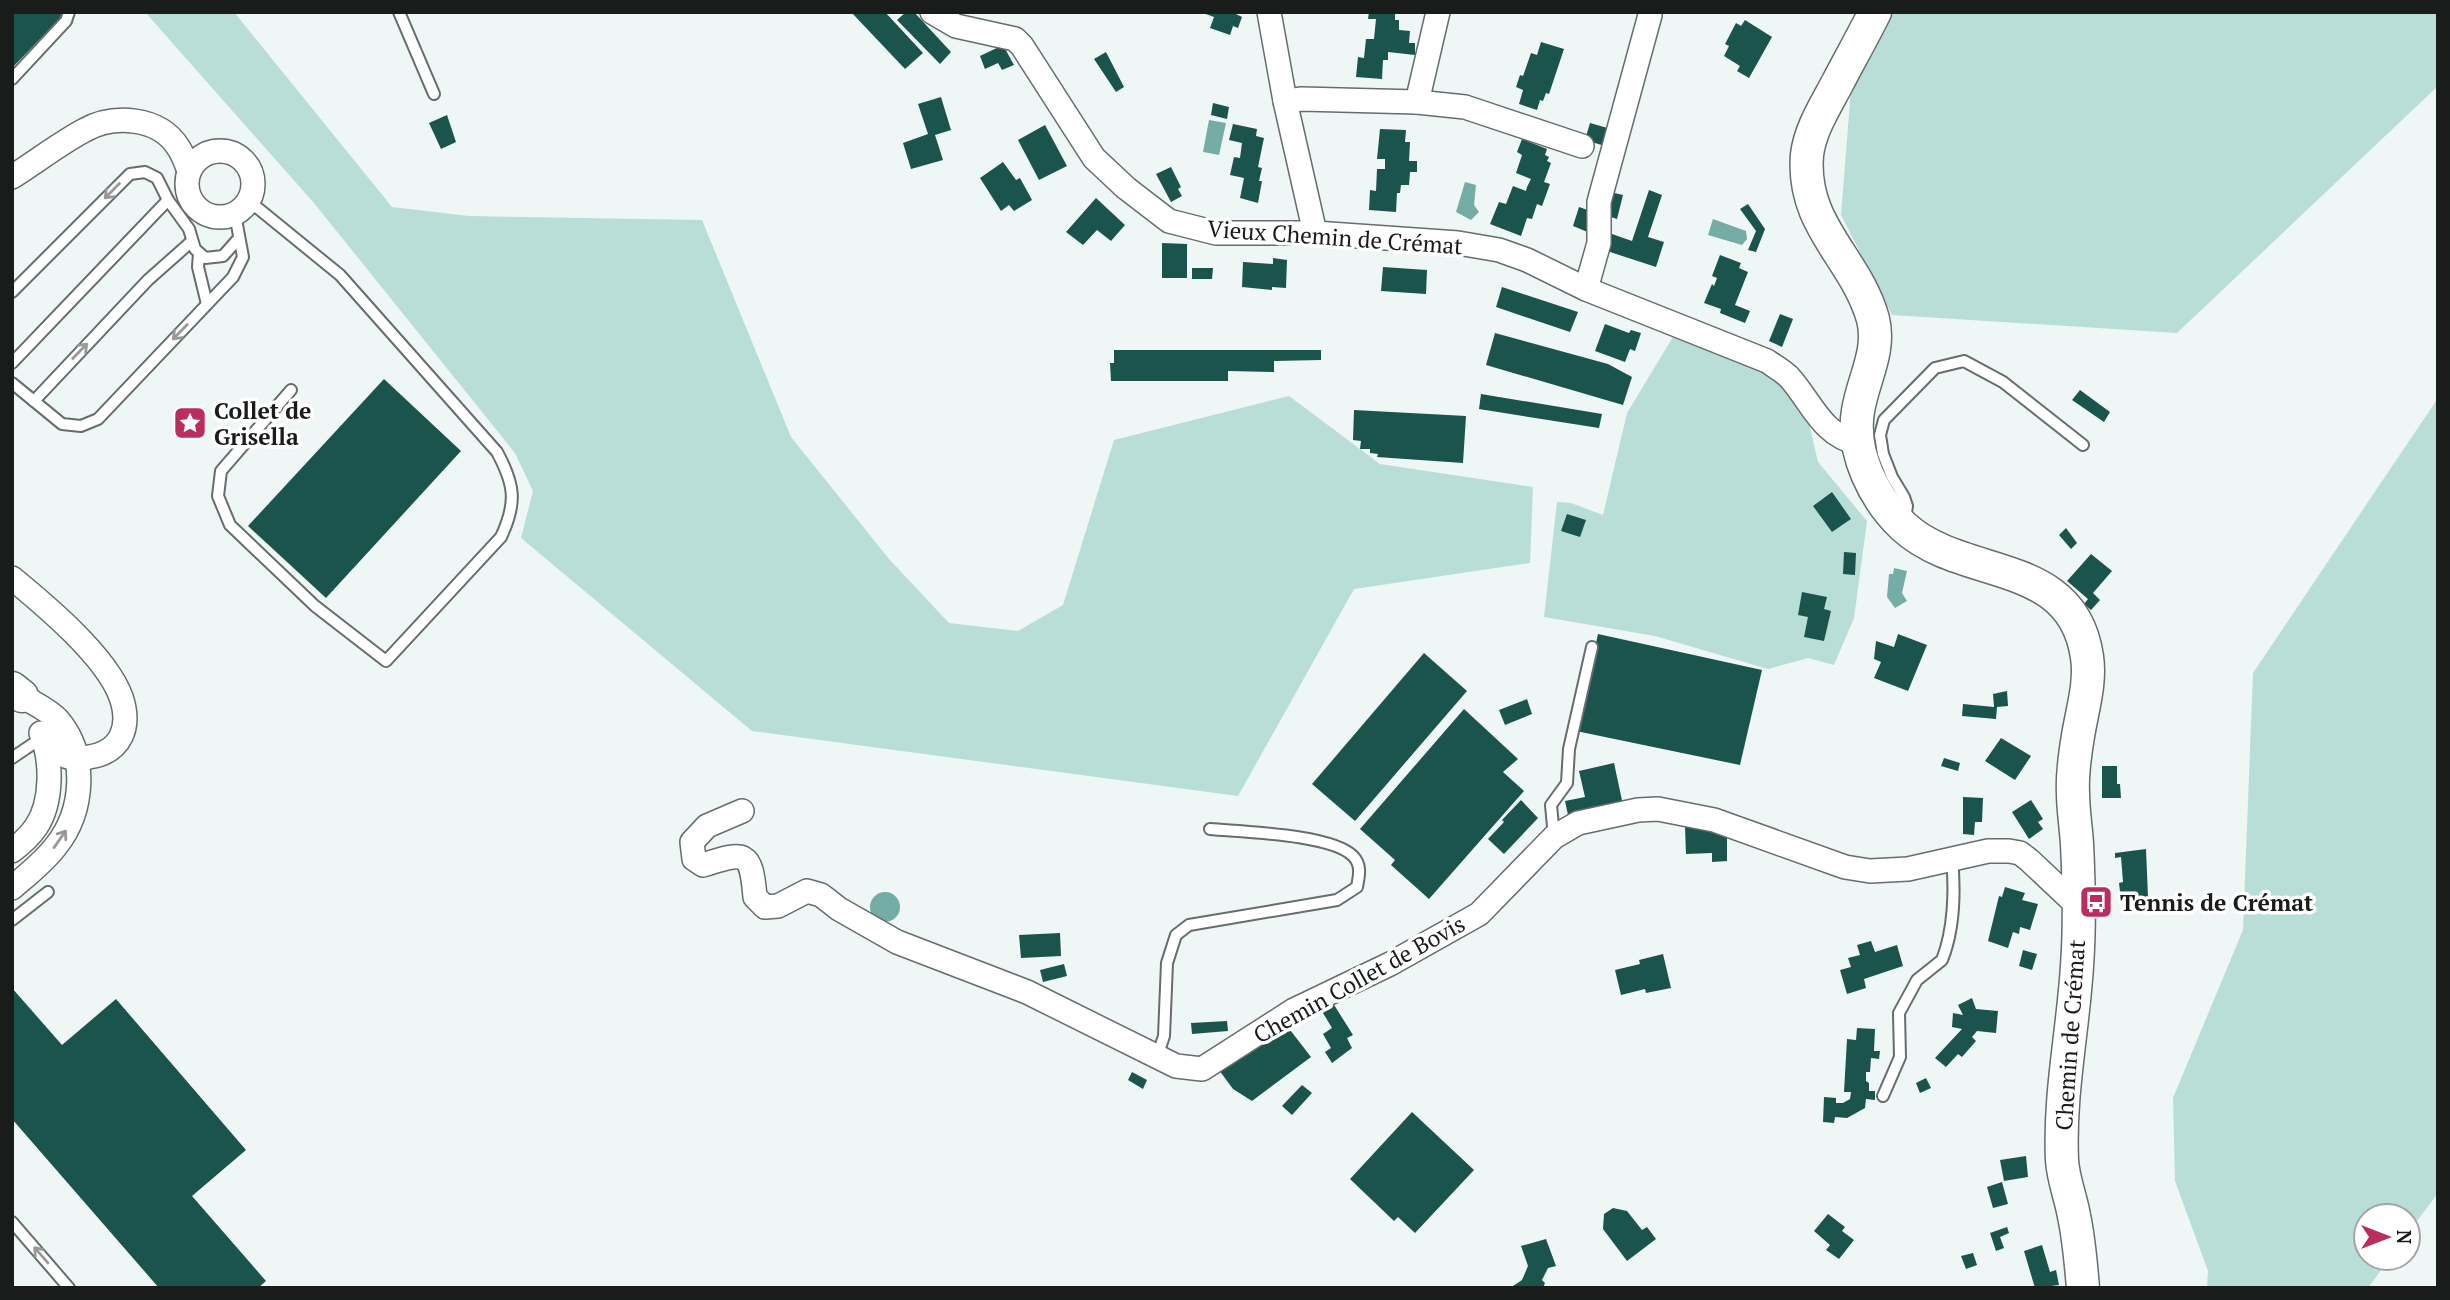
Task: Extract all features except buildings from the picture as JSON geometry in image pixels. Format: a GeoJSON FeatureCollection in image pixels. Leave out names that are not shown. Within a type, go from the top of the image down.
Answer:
{"type":"FeatureCollection","features":[{"type":"Feature","properties":{"kind":"street","name":"Vieux Chemin de Crémat"},"geometry":{"type":"LineString","coordinates":[[932,12],[956,26],[1015,39],[1023,46],[1094,158],[1126,188],[1169,221],[1216,233],[1315,233],[1458,243],[1499,250],[1527,260],[1586,289],[1767,360],[1788,376],[1822,422],[1848,441],[1858,443]]}},
{"type":"Feature","properties":{"kind":"street"},"geometry":{"type":"LineString","coordinates":[[1269,12],[1285,101],[1315,233]]}},
{"type":"Feature","properties":{"kind":"street"},"geometry":{"type":"LineString","coordinates":[[1417,102],[1438,12]]}},
{"type":"Feature","properties":{"kind":"street","name":"Chemin de Crémat"},"geometry":{"type":"LineString","coordinates":[[1875,12],[1811,136],[1807,176],[1815,214],[1863,294],[1873,320],[1874,359],[1857,413],[1858,443],[1869,479],[1889,510],[1904,527],[1926,544],[1950,555],[2017,574],[2037,583],[2071,613],[2081,634],[2087,658],[2087,688],[2077,742],[2073,792],[2079,907],[2077,967],[2062,1095],[2062,1164],[2074,1216],[2083,1288]]}},
{"type":"Feature","properties":{"kind":"street"},"geometry":{"type":"LineString","coordinates":[[1586,289],[1599,243],[1599,202],[1650,15]]}},
{"type":"Feature","properties":{"kind":"street"},"geometry":{"type":"LineString","coordinates":[[1285,101],[1302,99],[1417,102],[1478,111],[1582,146]]}},
{"type":"Feature","properties":{"kind":"street"},"geometry":{"type":"LineString","coordinates":[[12,177],[86,129],[127,120],[148,124],[160,130],[177,145],[190,172]]}},
{"type":"Feature","properties":{"kind":"street"},"geometry":{"type":"LineString","coordinates":[[177,145],[210,153],[229,152],[246,163],[253,181],[242,208],[215,217],[197,209],[188,191],[190,172],[201,157],[210,153]]}},
{"type":"Feature","properties":{"kind":"street"},"geometry":{"type":"LineString","coordinates":[[12,578],[88,649],[111,679],[120,696],[125,717],[124,730],[116,746],[103,755],[77,758],[65,756],[43,737],[17,692]]}},
{"type":"Feature","properties":{"kind":"street"},"geometry":{"type":"LineString","coordinates":[[12,888],[42,862],[68,829],[76,803],[79,780],[77,758],[69,735],[56,718],[17,692]]}},
{"type":"Feature","properties":{"kind":"street"},"geometry":{"type":"LineString","coordinates":[[12,851],[37,825],[46,805],[47,760],[43,737]]}},
{"type":"Feature","properties":{"kind":"street","name":"Chemin Collet de Bovis"},"geometry":{"type":"LineString","coordinates":[[742,811],[706,826],[692,842],[694,859],[703,865],[732,856],[743,858],[752,867],[754,897],[765,907],[778,906],[807,891],[821,895],[839,909],[897,942],[1027,992],[1176,1066],[1202,1069],[1294,1010],[1390,964],[1479,914],[1554,837],[1578,822],[1638,810],[1658,809],[1714,820],[1858,870],[1885,872],[2000,850],[2020,853],[2079,907]]}},
{"type":"Feature","properties":{"kind":"lane"},"geometry":{"type":"LineString","coordinates":[[12,79],[66,21],[69,12]]}},
{"type":"Feature","properties":{"kind":"lane"},"geometry":{"type":"LineString","coordinates":[[399,12],[434,94]]}},
{"type":"Feature","properties":{"kind":"lane"},"geometry":{"type":"LineString","coordinates":[[12,292],[130,174],[145,172],[157,178],[168,200],[189,229],[195,249],[205,258],[223,256],[239,238]]}},
{"type":"Feature","properties":{"kind":"lane"},"geometry":{"type":"LineString","coordinates":[[12,363],[168,200]]}},
{"type":"Feature","properties":{"kind":"lane"},"geometry":{"type":"LineString","coordinates":[[12,383],[62,424],[81,426],[98,419],[233,277],[243,257],[239,238],[242,208],[340,275],[497,452],[509,475],[512,495],[510,516],[501,537],[386,661],[315,606],[230,525],[218,496],[221,471],[292,390]]}},
{"type":"Feature","properties":{"kind":"lane"},"geometry":{"type":"LineString","coordinates":[[34,401],[148,281],[192,241]]}},
{"type":"Feature","properties":{"kind":"lane"},"geometry":{"type":"LineString","coordinates":[[199,253],[198,267],[207,304]]}},
{"type":"Feature","properties":{"kind":"lane"},"geometry":{"type":"LineString","coordinates":[[1904,527],[1907,506],[1883,454],[1880,435],[1884,420],[1935,368],[1964,361],[2003,382],[2083,445]]}},
{"type":"Feature","properties":{"kind":"lane"},"geometry":{"type":"LineString","coordinates":[[1554,837],[1551,805],[1567,783],[1569,749],[1592,647]]}},
{"type":"Feature","properties":{"kind":"lane"},"geometry":{"type":"LineString","coordinates":[[12,758],[43,737]]}},
{"type":"Feature","properties":{"kind":"lane"},"geometry":{"type":"LineString","coordinates":[[1157,1057],[1164,1036],[1167,963],[1176,935],[1189,925],[1337,900],[1357,887],[1360,870],[1353,856],[1325,841],[1210,829]]}},
{"type":"Feature","properties":{"kind":"lane"},"geometry":{"type":"LineString","coordinates":[[1883,1096],[1900,1057],[1899,1013],[1917,980],[1942,960],[1944,955],[1950,933],[1954,874],[1952,859]]}},
{"type":"Feature","properties":{"kind":"lane"},"geometry":{"type":"LineString","coordinates":[[12,920],[48,892]]}},
{"type":"Feature","properties":{"kind":"lane"},"geometry":{"type":"LineString","coordinates":[[12,1222],[69,1288]]}},
{"type":"Feature","properties":{"kind":"shaded area"},"geometry":{"type":"Polygon","coordinates":[[[145,12],[234,12],[392,207],[469,216],[702,220],[791,437],[889,559],[949,623],[1018,631],[1063,605],[1114,440],[1289,396],[1380,464],[1533,487],[1530,563],[1354,589],[1238,796],[752,731],[521,538],[533,491],[515,453],[314,203],[145,12]]]}},
{"type":"Feature","properties":{"kind":"shaded area"},"geometry":{"type":"Polygon","coordinates":[[[1892,12],[2438,12],[2438,86],[2177,333],[1892,315],[1841,215],[1851,89],[1892,12]]]}},
{"type":"Feature","properties":{"kind":"shaded area"},"geometry":{"type":"Polygon","coordinates":[[[1209,120],[1226,123],[1219,155],[1203,152],[1209,120]]]}},
{"type":"Feature","properties":{"kind":"shaded area"},"geometry":{"type":"Polygon","coordinates":[[[1465,182],[1476,185],[1474,205],[1479,212],[1471,220],[1456,212],[1465,182]]]}},
{"type":"Feature","properties":{"kind":"shaded area"},"geometry":{"type":"Polygon","coordinates":[[[1713,219],[1746,231],[1747,239],[1742,245],[1708,235],[1713,219]]]}},
{"type":"Feature","properties":{"kind":"shaded area"},"geometry":{"type":"Polygon","coordinates":[[[1676,332],[1757,366],[1781,385],[1807,415],[1818,462],[1867,521],[1854,618],[1834,665],[1808,658],[1768,669],[1655,636],[1544,617],[1557,502],[1571,503],[1603,515],[1627,413],[1676,332]]]}},
{"type":"Feature","properties":{"kind":"shaded area"},"geometry":{"type":"Polygon","coordinates":[[[2438,398],[2438,1193],[2422,1214],[2422,1202],[2352,1202],[2352,1272],[2380,1272],[2368,1288],[2207,1288],[2208,1271],[2175,1181],[2173,1098],[2243,930],[2253,673],[2438,398]]]}},
{"type":"Feature","properties":{"kind":"shaded area"},"geometry":{"type":"Polygon","coordinates":[[[1894,568],[1907,571],[1902,593],[1907,601],[1895,608],[1887,597],[1889,574],[1893,574],[1894,568]]]}},
{"type":"Feature","properties":{"kind":"shaded area"},"geometry":{"type":"Polygon","coordinates":[[[885,892],[891,893],[899,901],[899,913],[891,921],[885,922],[879,921],[871,913],[870,907],[871,901],[879,893],[885,892]]]}},
{"type":"Feature","properties":{"kind":"place","name":"Collet de Grisella"},"geometry":{"type":"Point","coordinates":[190,423]}},
{"type":"Feature","properties":{"kind":"place","name":"Tennis de Crémat"},"geometry":{"type":"Point","coordinates":[2096,902]}}]}
